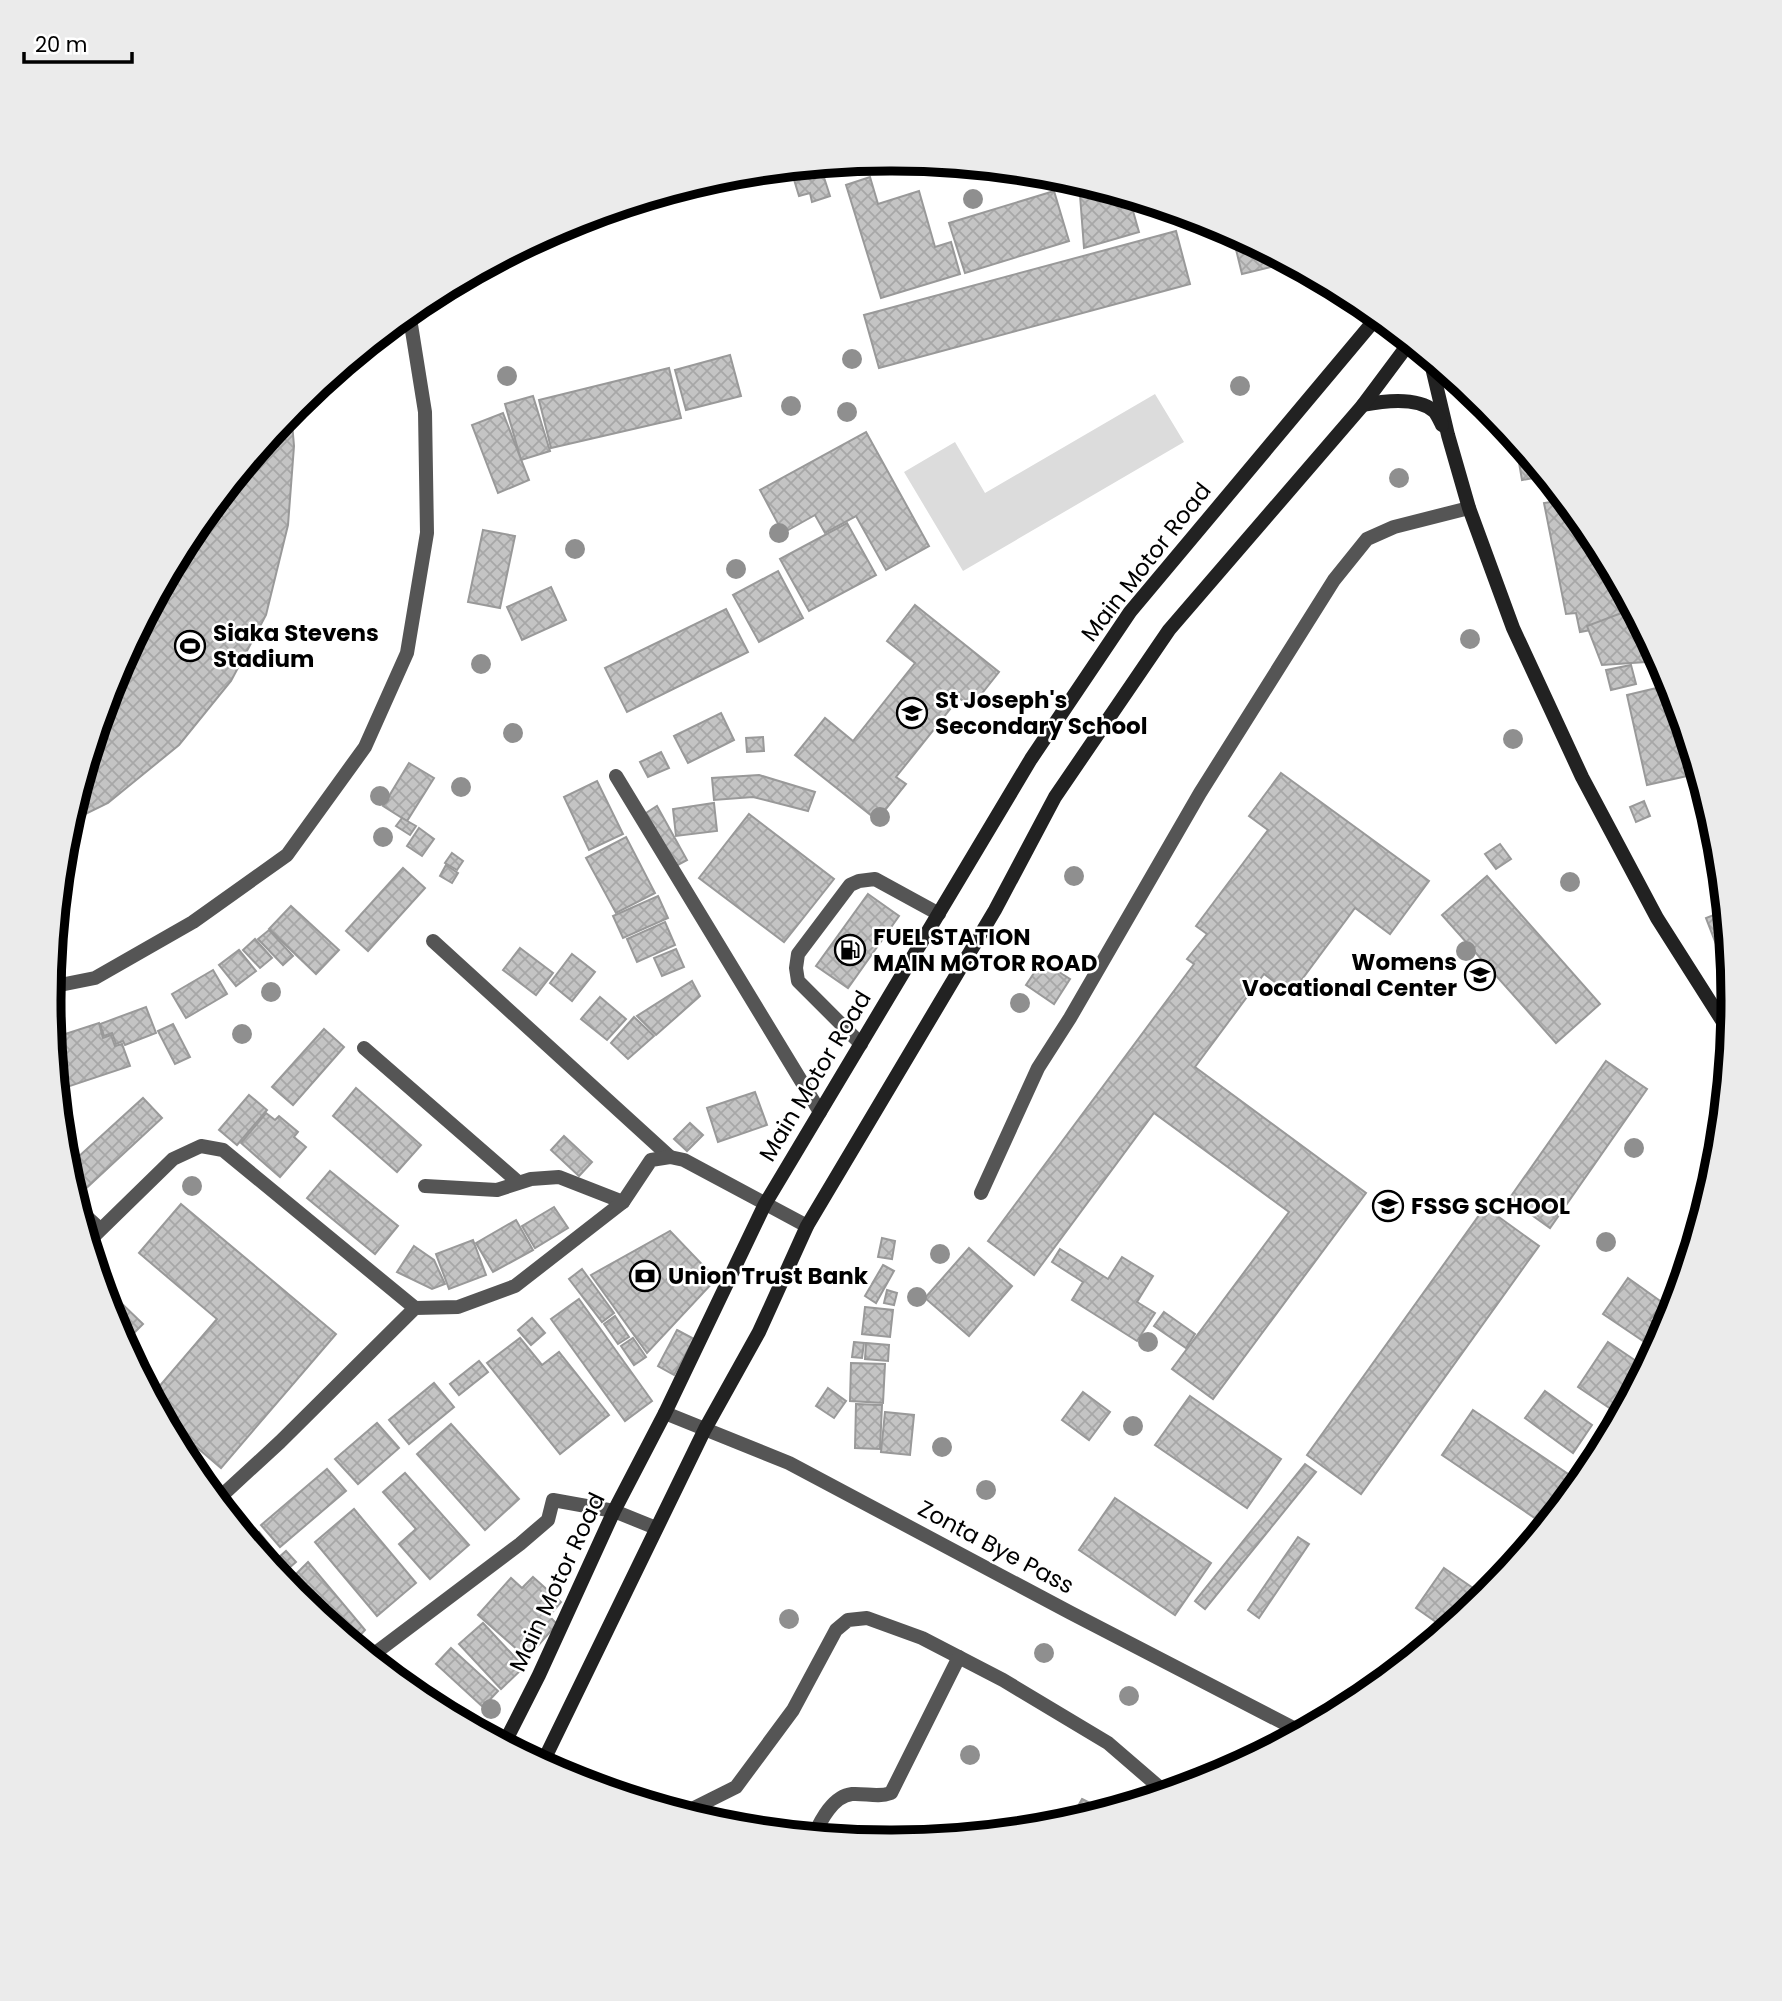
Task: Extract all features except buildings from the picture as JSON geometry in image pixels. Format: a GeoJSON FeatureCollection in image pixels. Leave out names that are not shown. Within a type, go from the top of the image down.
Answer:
{"type":"FeatureCollection","features":[{"type":"Feature","properties":{"kind":"main road","name":"Main Motor Road"},"geometry":{"type":"LineString","coordinates":[[508,1736],[614,1511],[665,1413],[765,1204],[1031,759],[1130,612],[1371,324]]}},
{"type":"Feature","properties":{"kind":"main road"},"geometry":{"type":"LineString","coordinates":[[546,1755],[705,1429],[759,1332],[807,1226],[995,910],[1055,797],[1169,630],[1363,405],[1405,349]]}},
{"type":"Feature","properties":{"kind":"main road"},"geometry":{"type":"LineString","coordinates":[[1433,373],[1469,508],[1513,628],[1582,776],[1657,918],[1720,1018]]}},
{"type":"Feature","properties":{"kind":"main road"},"geometry":{"type":"LineString","coordinates":[[1363,405],[1390,400],[1413,403],[1434,411],[1448,435]]}},
{"type":"Feature","properties":{"kind":"street"},"geometry":{"type":"LineString","coordinates":[[62,985],[95,978],[193,922],[287,855],[365,747],[407,653],[427,533],[425,412],[411,324]]}},
{"type":"Feature","properties":{"kind":"street"},"geometry":{"type":"LineString","coordinates":[[981,1193],[1038,1068],[1070,1018],[1200,793],[1334,580],[1367,539],[1394,527],[1469,508]]}},
{"type":"Feature","properties":{"kind":"street"},"geometry":{"type":"LineString","coordinates":[[616,776],[820,1112]]}},
{"type":"Feature","properties":{"kind":"street"},"geometry":{"type":"LineString","coordinates":[[861,1044],[798,981],[796,968],[799,954],[850,885],[859,881],[875,879],[939,914]]}},
{"type":"Feature","properties":{"kind":"street"},"geometry":{"type":"LineString","coordinates":[[433,941],[670,1157]]}},
{"type":"Feature","properties":{"kind":"street"},"geometry":{"type":"LineString","coordinates":[[364,1048],[519,1182]]}},
{"type":"Feature","properties":{"kind":"street"},"geometry":{"type":"LineString","coordinates":[[95,1234],[173,1159],[201,1146],[223,1150],[415,1308],[458,1307],[515,1286],[623,1202],[651,1160],[670,1157],[684,1160],[807,1226]]}},
{"type":"Feature","properties":{"kind":"street"},"geometry":{"type":"LineString","coordinates":[[425,1186],[497,1190],[531,1179],[559,1177],[623,1202]]}},
{"type":"Feature","properties":{"kind":"street"},"geometry":{"type":"LineString","coordinates":[[92,1222],[100,1229]]}},
{"type":"Feature","properties":{"kind":"street"},"geometry":{"type":"LineString","coordinates":[[224,1493],[415,1308]]}},
{"type":"Feature","properties":{"kind":"street","name":"Zonta Bye Pass"},"geometry":{"type":"LineString","coordinates":[[665,1413],[789,1463],[1291,1727]]}},
{"type":"Feature","properties":{"kind":"street"},"geometry":{"type":"LineString","coordinates":[[377,1652],[548,1520],[553,1500],[614,1511],[656,1528]]}},
{"type":"Feature","properties":{"kind":"street"},"geometry":{"type":"LineString","coordinates":[[698,1807],[736,1787],[793,1710],[836,1630],[848,1620],[867,1618],[922,1638],[1003,1680],[1108,1743],[1158,1786]]}},
{"type":"Feature","properties":{"kind":"street"},"geometry":{"type":"LineString","coordinates":[[818,1826],[824,1815],[841,1797],[850,1794],[879,1797],[891,1793],[959,1657]]}},
{"type":"Feature","properties":{"kind":"shaded area"},"geometry":{"type":"Polygon","coordinates":[[[1155,394],[1184,442],[963,571],[904,472],[955,442],[985,493],[1155,394]]]}},
{"type":"Feature","properties":{"kind":"place","name":"Siaka Stevens Stadium"},"geometry":{"type":"Point","coordinates":[190,646]}},
{"type":"Feature","properties":{"kind":"place","name":"St Joseph's Secondary School"},"geometry":{"type":"Point","coordinates":[912,713]}},
{"type":"Feature","properties":{"kind":"place","name":"FUEL STATION MAIN MOTOR ROAD"},"geometry":{"type":"Point","coordinates":[850,950]}},
{"type":"Feature","properties":{"kind":"place","name":"Womens Vocational Center"},"geometry":{"type":"Point","coordinates":[1480,975]}},
{"type":"Feature","properties":{"kind":"place","name":"FSSG SCHOOL"},"geometry":{"type":"Point","coordinates":[1388,1206]}},
{"type":"Feature","properties":{"kind":"place","name":"Union Trust Bank"},"geometry":{"type":"Point","coordinates":[645,1276]}}]}
